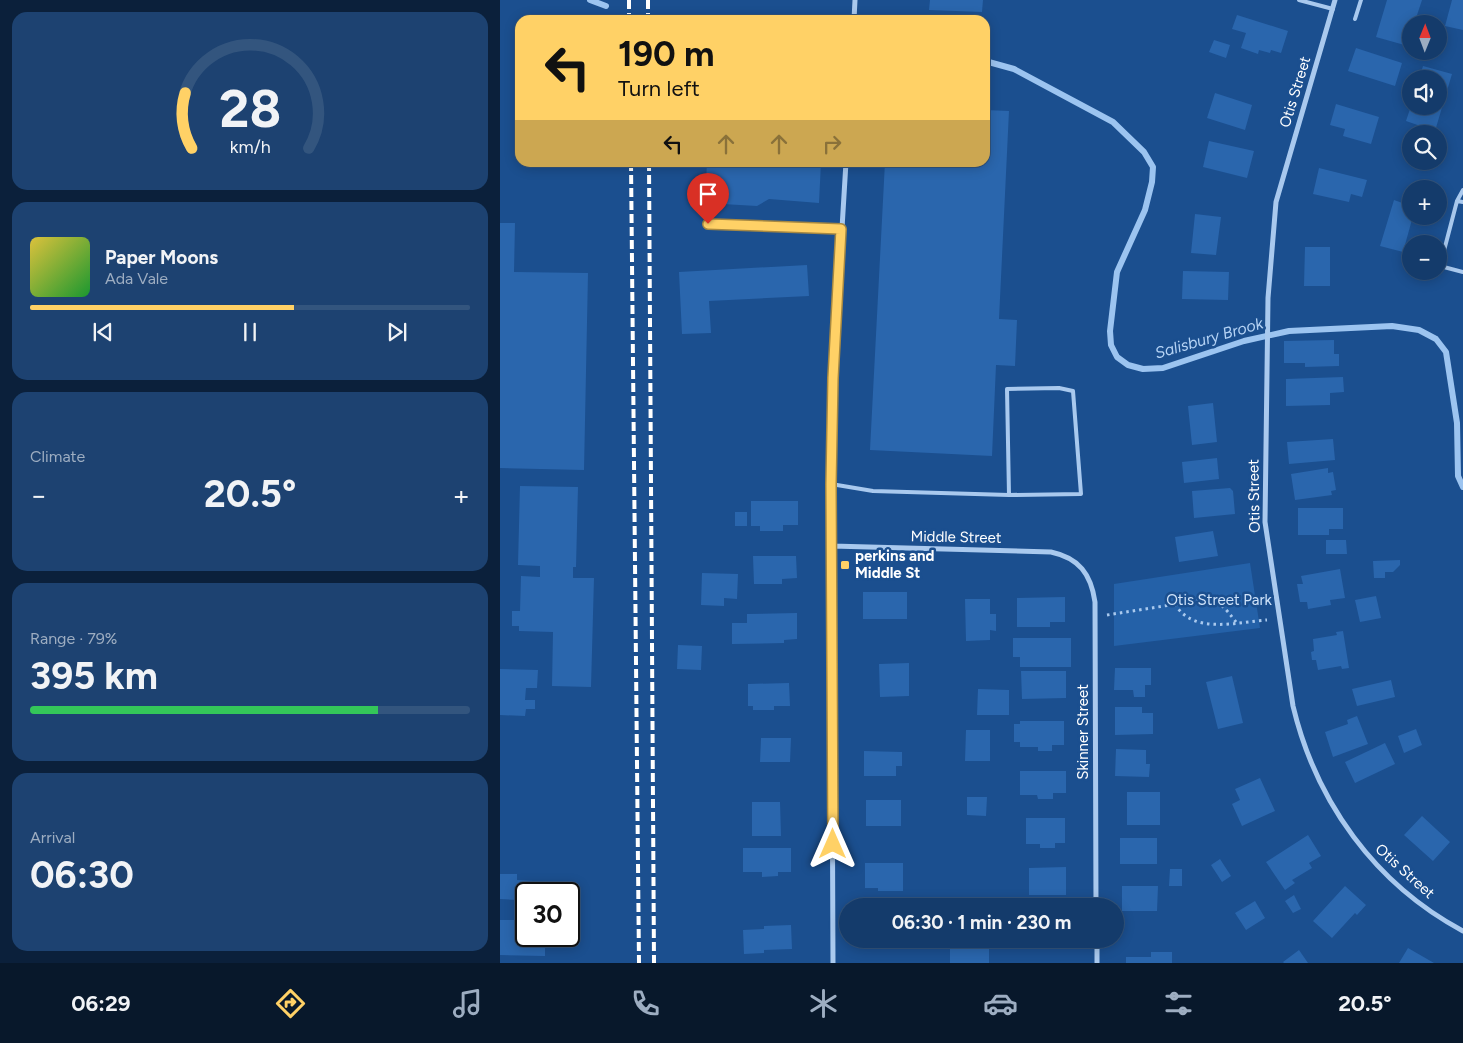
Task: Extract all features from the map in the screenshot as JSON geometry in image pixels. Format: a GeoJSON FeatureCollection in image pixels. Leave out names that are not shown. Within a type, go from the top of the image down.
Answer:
{"type":"FeatureCollection","features":[{"type":"Feature","properties":{"kind":"street"},"geometry":{"type":"LineString","coordinates":[[854,15],[855,0]]}},
{"type":"Feature","properties":{"kind":"street","name":"Otis Street"},"geometry":{"type":"LineString","coordinates":[[1335,0],[1276,202],[1268,316],[1265,522],[1300,733],[1320,784],[1333,808],[1364,851],[1402,890],[1446,922],[1463,931]]}},
{"type":"Feature","properties":{"kind":"street"},"geometry":{"type":"LineString","coordinates":[[833,963],[831,484],[833,378],[846,167]]}},
{"type":"Feature","properties":{"kind":"street","name":"Middle Street"},"geometry":{"type":"LineString","coordinates":[[832,546],[1040,551],[1061,554],[1077,563]]}},
{"type":"Feature","properties":{"kind":"street","name":"Skinner Street"},"geometry":{"type":"LineString","coordinates":[[1077,563],[1091,580],[1095,602],[1096,898]]}},
{"type":"Feature","properties":{"kind":"street"},"geometry":{"type":"LineString","coordinates":[[1097,948],[1097,963]]}},
{"type":"Feature","properties":{"kind":"lane"},"geometry":{"type":"LineString","coordinates":[[1299,0],[1333,9]]}},
{"type":"Feature","properties":{"kind":"lane"},"geometry":{"type":"LineString","coordinates":[[1354,19],[1361,0]]}},
{"type":"Feature","properties":{"kind":"lane"},"geometry":{"type":"LineString","coordinates":[[1463,190],[1457,201],[1440,266],[1463,272]]}},
{"type":"Feature","properties":{"kind":"lane"},"geometry":{"type":"LineString","coordinates":[[1457,201],[1463,202]]}},
{"type":"Feature","properties":{"kind":"lane"},"geometry":{"type":"LineString","coordinates":[[708,224],[841,229]]}},
{"type":"Feature","properties":{"kind":"lane"},"geometry":{"type":"LineString","coordinates":[[831,484],[873,491],[1009,495],[1081,494],[1073,391],[1059,388],[1007,389],[1009,495]]}},
{"type":"Feature","properties":{"kind":"path"},"geometry":{"type":"LineString","coordinates":[[1095,617],[1175,604],[1214,600],[1223,605],[1236,622]]}},
{"type":"Feature","properties":{"kind":"path"},"geometry":{"type":"LineString","coordinates":[[1175,604],[1184,616],[1193,620],[1214,624],[1280,619]]}},
{"type":"Feature","properties":{"kind":"green space","name":"Otis Street Park"},"geometry":{"type":"Polygon","coordinates":[[[1250,563],[1260,628],[1114,646],[1114,584],[1250,563]]]}},
{"type":"Feature","properties":{"kind":"building"},"geometry":{"type":"Polygon","coordinates":[[[930,0],[983,0],[982,12],[929,10],[930,0]]]}},
{"type":"Feature","properties":{"kind":"building"},"geometry":{"type":"Polygon","coordinates":[[[1387,0],[1422,0],[1417,15],[1402,15],[1402,44],[1376,37],[1387,0]]]}},
{"type":"Feature","properties":{"kind":"building"},"geometry":{"type":"Polygon","coordinates":[[[1452,0],[1463,0],[1463,30],[1448,27],[1448,15],[1452,0]]]}},
{"type":"Feature","properties":{"kind":"building"},"geometry":{"type":"Polygon","coordinates":[[[1237,15],[1288,31],[1281,53],[1271,50],[1270,53],[1259,50],[1258,54],[1241,48],[1246,33],[1232,29],[1237,15]]]}},
{"type":"Feature","properties":{"kind":"building"},"geometry":{"type":"Polygon","coordinates":[[[1214,40],[1230,45],[1226,58],[1209,52],[1214,40]]]}},
{"type":"Feature","properties":{"kind":"building"},"geometry":{"type":"Polygon","coordinates":[[[1356,48],[1402,63],[1395,86],[1348,71],[1356,48]]]}},
{"type":"Feature","properties":{"kind":"building"},"geometry":{"type":"Polygon","coordinates":[[[1423,66],[1438,70],[1422,70],[1423,66]]]}},
{"type":"Feature","properties":{"kind":"building"},"geometry":{"type":"Polygon","coordinates":[[[1447,73],[1452,74],[1447,91],[1447,73]]]}},
{"type":"Feature","properties":{"kind":"building"},"geometry":{"type":"Polygon","coordinates":[[[1215,93],[1252,105],[1245,130],[1207,118],[1215,93]]]}},
{"type":"Feature","properties":{"kind":"building"},"geometry":{"type":"Polygon","coordinates":[[[1336,104],[1379,117],[1371,144],[1343,136],[1345,129],[1330,125],[1336,104]]]}},
{"type":"Feature","properties":{"kind":"building"},"geometry":{"type":"Polygon","coordinates":[[[990,110],[1009,111],[999,319],[1017,320],[1015,366],[996,365],[992,456],[870,450],[885,167],[990,167],[990,110]]]}},
{"type":"Feature","properties":{"kind":"building"},"geometry":{"type":"Polygon","coordinates":[[[1408,115],[1440,115],[1437,125],[1418,125],[1406,121],[1408,115]]]}},
{"type":"Feature","properties":{"kind":"building"},"geometry":{"type":"Polygon","coordinates":[[[1209,141],[1254,151],[1247,178],[1203,167],[1209,141]]]}},
{"type":"Feature","properties":{"kind":"building"},"geometry":{"type":"Polygon","coordinates":[[[707,167],[821,167],[819,203],[769,199],[757,206],[705,203],[707,167]]]}},
{"type":"Feature","properties":{"kind":"building"},"geometry":{"type":"Polygon","coordinates":[[[1319,168],[1367,180],[1362,197],[1351,194],[1349,202],[1313,194],[1319,168]]]}},
{"type":"Feature","properties":{"kind":"building"},"geometry":{"type":"Polygon","coordinates":[[[1394,200],[1402,203],[1402,225],[1410,225],[1408,235],[1402,235],[1402,252],[1380,246],[1394,200]]]}},
{"type":"Feature","properties":{"kind":"building"},"geometry":{"type":"Polygon","coordinates":[[[1195,214],[1221,217],[1216,255],[1191,253],[1195,214]]]}},
{"type":"Feature","properties":{"kind":"building"},"geometry":{"type":"Polygon","coordinates":[[[500,223],[515,223],[514,272],[588,273],[584,470],[500,468],[500,223]]]}},
{"type":"Feature","properties":{"kind":"building"},"geometry":{"type":"Polygon","coordinates":[[[1305,247],[1330,247],[1330,286],[1304,286],[1305,247]]]}},
{"type":"Feature","properties":{"kind":"building"},"geometry":{"type":"Polygon","coordinates":[[[807,265],[809,296],[709,301],[711,333],[682,334],[679,272],[807,265]]]}},
{"type":"Feature","properties":{"kind":"building"},"geometry":{"type":"Polygon","coordinates":[[[1183,271],[1229,272],[1228,300],[1182,299],[1183,271]]]}},
{"type":"Feature","properties":{"kind":"building"},"geometry":{"type":"Polygon","coordinates":[[[1334,340],[1334,354],[1339,354],[1339,366],[1305,367],[1305,363],[1284,363],[1284,341],[1334,340]]]}},
{"type":"Feature","properties":{"kind":"building"},"geometry":{"type":"Polygon","coordinates":[[[1343,377],[1344,392],[1330,393],[1330,405],[1286,406],[1286,379],[1343,377]]]}},
{"type":"Feature","properties":{"kind":"building"},"geometry":{"type":"Polygon","coordinates":[[[1213,403],[1217,442],[1192,445],[1188,406],[1213,403]]]}},
{"type":"Feature","properties":{"kind":"building"},"geometry":{"type":"Polygon","coordinates":[[[1333,439],[1335,460],[1289,464],[1287,442],[1333,439]]]}},
{"type":"Feature","properties":{"kind":"building"},"geometry":{"type":"Polygon","coordinates":[[[1217,458],[1219,479],[1184,483],[1182,462],[1217,458]]]}},
{"type":"Feature","properties":{"kind":"building"},"geometry":{"type":"Polygon","coordinates":[[[1328,468],[1328,473],[1333,472],[1336,490],[1331,491],[1332,495],[1295,500],[1291,474],[1328,468]]]}},
{"type":"Feature","properties":{"kind":"building"},"geometry":{"type":"Polygon","coordinates":[[[520,486],[578,487],[576,567],[573,567],[573,578],[594,578],[591,687],[552,686],[553,632],[519,631],[519,626],[512,626],[512,611],[520,611],[521,576],[540,577],[540,566],[518,565],[520,486]]]}},
{"type":"Feature","properties":{"kind":"building"},"geometry":{"type":"Polygon","coordinates":[[[1230,488],[1233,491],[1235,514],[1194,518],[1192,491],[1230,488]]]}},
{"type":"Feature","properties":{"kind":"building"},"geometry":{"type":"Polygon","coordinates":[[[751,501],[798,501],[798,525],[783,525],[783,531],[760,531],[760,526],[751,526],[751,501]]]}},
{"type":"Feature","properties":{"kind":"building"},"geometry":{"type":"Polygon","coordinates":[[[1298,508],[1343,508],[1343,529],[1329,529],[1329,535],[1298,535],[1298,508]]]}},
{"type":"Feature","properties":{"kind":"building"},"geometry":{"type":"Polygon","coordinates":[[[735,512],[747,512],[747,526],[735,526],[735,512]]]}},
{"type":"Feature","properties":{"kind":"building"},"geometry":{"type":"Polygon","coordinates":[[[1213,531],[1218,556],[1179,562],[1175,537],[1213,531]]]}},
{"type":"Feature","properties":{"kind":"building"},"geometry":{"type":"Polygon","coordinates":[[[1326,540],[1346,540],[1347,554],[1326,554],[1326,540]]]}},
{"type":"Feature","properties":{"kind":"building"},"geometry":{"type":"Polygon","coordinates":[[[753,556],[796,556],[797,578],[782,579],[782,584],[754,584],[753,556]]]}},
{"type":"Feature","properties":{"kind":"building"},"geometry":{"type":"Polygon","coordinates":[[[1400,560],[1400,565],[1393,572],[1385,572],[1385,578],[1374,578],[1373,561],[1400,560]]]}},
{"type":"Feature","properties":{"kind":"building"},"geometry":{"type":"Polygon","coordinates":[[[1340,569],[1345,598],[1330,600],[1331,605],[1308,609],[1307,602],[1300,602],[1297,584],[1303,584],[1301,576],[1340,569]]]}},
{"type":"Feature","properties":{"kind":"building"},"geometry":{"type":"Polygon","coordinates":[[[702,573],[738,574],[737,599],[724,598],[724,606],[701,605],[702,573]]]}},
{"type":"Feature","properties":{"kind":"building"},"geometry":{"type":"Polygon","coordinates":[[[863,592],[907,592],[907,619],[863,619],[863,592]]]}},
{"type":"Feature","properties":{"kind":"building"},"geometry":{"type":"Polygon","coordinates":[[[1376,596],[1381,618],[1360,622],[1355,600],[1376,596]]]}},
{"type":"Feature","properties":{"kind":"building"},"geometry":{"type":"Polygon","coordinates":[[[1065,597],[1065,622],[1050,622],[1050,627],[1017,627],[1017,598],[1065,597]]]}},
{"type":"Feature","properties":{"kind":"building"},"geometry":{"type":"Polygon","coordinates":[[[965,599],[990,599],[990,614],[996,614],[996,631],[990,630],[990,640],[966,641],[965,599]]]}},
{"type":"Feature","properties":{"kind":"building"},"geometry":{"type":"Polygon","coordinates":[[[797,613],[797,639],[784,640],[784,643],[732,644],[732,623],[747,623],[747,614],[797,613]]]}},
{"type":"Feature","properties":{"kind":"building"},"geometry":{"type":"Polygon","coordinates":[[[1343,631],[1349,668],[1342,669],[1341,666],[1318,670],[1316,660],[1312,660],[1311,652],[1314,651],[1313,639],[1337,635],[1336,632],[1343,631]]]}},
{"type":"Feature","properties":{"kind":"building"},"geometry":{"type":"Polygon","coordinates":[[[1013,638],[1071,638],[1071,667],[1020,667],[1020,657],[1013,657],[1013,638]]]}},
{"type":"Feature","properties":{"kind":"building"},"geometry":{"type":"Polygon","coordinates":[[[678,645],[702,646],[701,670],[677,669],[678,645]]]}},
{"type":"Feature","properties":{"kind":"building"},"geometry":{"type":"Polygon","coordinates":[[[909,663],[909,696],[880,697],[879,664],[909,663]]]}},
{"type":"Feature","properties":{"kind":"building"},"geometry":{"type":"Polygon","coordinates":[[[1115,668],[1151,668],[1151,685],[1145,685],[1145,697],[1134,697],[1133,690],[1114,690],[1115,668]]]}},
{"type":"Feature","properties":{"kind":"building"},"geometry":{"type":"Polygon","coordinates":[[[500,669],[538,670],[537,688],[526,688],[525,700],[535,700],[535,709],[526,709],[525,716],[500,715],[500,669]]]}},
{"type":"Feature","properties":{"kind":"building"},"geometry":{"type":"Polygon","coordinates":[[[1021,671],[1066,671],[1066,698],[1022,699],[1021,671]]]}},
{"type":"Feature","properties":{"kind":"building"},"geometry":{"type":"Polygon","coordinates":[[[1232,676],[1243,723],[1218,729],[1206,682],[1232,676]]]}},
{"type":"Feature","properties":{"kind":"building"},"geometry":{"type":"Polygon","coordinates":[[[1391,680],[1395,697],[1357,706],[1352,689],[1391,680]]]}},
{"type":"Feature","properties":{"kind":"building"},"geometry":{"type":"Polygon","coordinates":[[[789,683],[790,706],[774,706],[774,710],[753,710],[753,706],[748,706],[748,684],[789,683]]]}},
{"type":"Feature","properties":{"kind":"building"},"geometry":{"type":"Polygon","coordinates":[[[978,689],[1009,690],[1009,715],[977,715],[978,689]]]}},
{"type":"Feature","properties":{"kind":"building"},"geometry":{"type":"Polygon","coordinates":[[[1115,707],[1142,707],[1142,713],[1153,713],[1153,734],[1115,735],[1115,707]]]}},
{"type":"Feature","properties":{"kind":"building"},"geometry":{"type":"Polygon","coordinates":[[[1357,716],[1368,744],[1333,757],[1325,732],[1348,724],[1347,720],[1357,716]]]}},
{"type":"Feature","properties":{"kind":"building"},"geometry":{"type":"Polygon","coordinates":[[[1020,721],[1064,721],[1064,745],[1052,745],[1052,751],[1038,751],[1038,747],[1020,747],[1020,742],[1014,742],[1014,724],[1020,724],[1020,721]]]}},
{"type":"Feature","properties":{"kind":"building"},"geometry":{"type":"Polygon","coordinates":[[[1416,729],[1422,745],[1404,753],[1398,736],[1416,729]]]}},
{"type":"Feature","properties":{"kind":"building"},"geometry":{"type":"Polygon","coordinates":[[[966,730],[990,730],[990,761],[965,761],[966,730]]]}},
{"type":"Feature","properties":{"kind":"building"},"geometry":{"type":"Polygon","coordinates":[[[761,738],[791,738],[790,762],[760,762],[761,738]]]}},
{"type":"Feature","properties":{"kind":"building"},"geometry":{"type":"Polygon","coordinates":[[[1385,743],[1395,764],[1355,783],[1345,762],[1385,743]]]}},
{"type":"Feature","properties":{"kind":"building"},"geometry":{"type":"Polygon","coordinates":[[[1116,749],[1146,750],[1146,764],[1150,764],[1149,777],[1115,776],[1116,749]]]}},
{"type":"Feature","properties":{"kind":"building"},"geometry":{"type":"Polygon","coordinates":[[[864,751],[902,752],[902,766],[896,766],[896,776],[864,776],[864,751]]]}},
{"type":"Feature","properties":{"kind":"building"},"geometry":{"type":"Polygon","coordinates":[[[1020,771],[1066,771],[1066,793],[1053,793],[1053,799],[1038,799],[1037,795],[1020,795],[1020,771]]]}},
{"type":"Feature","properties":{"kind":"building"},"geometry":{"type":"Polygon","coordinates":[[[1260,778],[1275,811],[1242,826],[1232,804],[1240,800],[1235,789],[1260,778]]]}},
{"type":"Feature","properties":{"kind":"building"},"geometry":{"type":"Polygon","coordinates":[[[1127,792],[1160,792],[1160,825],[1127,825],[1127,792]]]}},
{"type":"Feature","properties":{"kind":"building"},"geometry":{"type":"Polygon","coordinates":[[[967,797],[987,797],[986,816],[967,815],[967,797]]]}},
{"type":"Feature","properties":{"kind":"building"},"geometry":{"type":"Polygon","coordinates":[[[866,800],[901,800],[901,826],[866,826],[866,800]]]}},
{"type":"Feature","properties":{"kind":"building"},"geometry":{"type":"Polygon","coordinates":[[[752,802],[780,802],[781,836],[752,836],[752,802]]]}},
{"type":"Feature","properties":{"kind":"building"},"geometry":{"type":"Polygon","coordinates":[[[1422,816],[1450,842],[1433,861],[1404,835],[1422,816]]]}},
{"type":"Feature","properties":{"kind":"building"},"geometry":{"type":"Polygon","coordinates":[[[1026,818],[1065,818],[1065,843],[1055,843],[1055,848],[1040,848],[1040,844],[1026,844],[1026,818]]]}},
{"type":"Feature","properties":{"kind":"building"},"geometry":{"type":"Polygon","coordinates":[[[1308,835],[1321,856],[1309,863],[1312,868],[1292,880],[1295,883],[1285,890],[1266,862],[1308,835]]]}},
{"type":"Feature","properties":{"kind":"building"},"geometry":{"type":"Polygon","coordinates":[[[1120,838],[1157,838],[1157,864],[1120,864],[1120,838]]]}},
{"type":"Feature","properties":{"kind":"building"},"geometry":{"type":"Polygon","coordinates":[[[743,848],[791,848],[791,872],[778,872],[778,876],[762,877],[762,872],[743,872],[743,848]]]}},
{"type":"Feature","properties":{"kind":"building"},"geometry":{"type":"Polygon","coordinates":[[[1220,859],[1231,876],[1222,882],[1211,865],[1220,859]]]}},
{"type":"Feature","properties":{"kind":"building"},"geometry":{"type":"Polygon","coordinates":[[[865,863],[903,863],[903,891],[878,891],[878,888],[865,888],[865,863]]]}},
{"type":"Feature","properties":{"kind":"building"},"geometry":{"type":"Polygon","coordinates":[[[1066,867],[1066,895],[1029,895],[1029,868],[1066,867]]]}},
{"type":"Feature","properties":{"kind":"building"},"geometry":{"type":"Polygon","coordinates":[[[1170,869],[1182,869],[1182,886],[1169,886],[1170,869]]]}},
{"type":"Feature","properties":{"kind":"building"},"geometry":{"type":"Polygon","coordinates":[[[500,874],[517,874],[517,880],[534,881],[515,882],[515,900],[500,899],[500,874]]]}},
{"type":"Feature","properties":{"kind":"building"},"geometry":{"type":"Polygon","coordinates":[[[1122,886],[1158,886],[1157,911],[1124,911],[1124,898],[1122,898],[1122,886]]]}},
{"type":"Feature","properties":{"kind":"building"},"geometry":{"type":"Polygon","coordinates":[[[1345,886],[1366,905],[1357,915],[1355,913],[1332,938],[1313,921],[1345,886]]]}},
{"type":"Feature","properties":{"kind":"building"},"geometry":{"type":"Polygon","coordinates":[[[1294,895],[1301,909],[1293,913],[1285,901],[1294,895]]]}},
{"type":"Feature","properties":{"kind":"building"},"geometry":{"type":"Polygon","coordinates":[[[1255,901],[1265,918],[1246,930],[1235,913],[1255,901]]]}},
{"type":"Feature","properties":{"kind":"building"},"geometry":{"type":"Polygon","coordinates":[[[500,920],[515,920],[515,947],[545,947],[545,956],[500,955],[500,920]]]}},
{"type":"Feature","properties":{"kind":"building"},"geometry":{"type":"Polygon","coordinates":[[[791,925],[792,949],[764,950],[764,953],[744,954],[743,930],[764,929],[764,926],[791,925]]]}},
{"type":"Feature","properties":{"kind":"building"},"geometry":{"type":"Polygon","coordinates":[[[950,948],[989,948],[989,963],[950,963],[950,948]]]}},
{"type":"Feature","properties":{"kind":"building"},"geometry":{"type":"Polygon","coordinates":[[[1408,948],[1434,963],[1399,963],[1408,948]]]}},
{"type":"Feature","properties":{"kind":"building"},"geometry":{"type":"Polygon","coordinates":[[[1299,950],[1308,963],[1283,962],[1299,950]]]}},
{"type":"Feature","properties":{"kind":"building"},"geometry":{"type":"Polygon","coordinates":[[[1151,952],[1172,952],[1172,963],[1126,963],[1126,957],[1151,957],[1151,952]]]}},
{"type":"Feature","properties":{"kind":"waterway","name":"Salisbury Brook"},"geometry":{"type":"LineString","coordinates":[[590,0],[606,6]]}},
{"type":"Feature","properties":{"kind":"waterway","name":"Salisbury Brook"},"geometry":{"type":"LineString","coordinates":[[990,62],[1014,69],[1113,122],[1144,152],[1153,167],[1152,182],[1145,210],[1117,272],[1110,331],[1111,345],[1117,357],[1128,365],[1143,369],[1163,368],[1244,341],[1289,331],[1392,326],[1419,330],[1436,339],[1446,352],[1457,423],[1458,476],[1463,487]]}},
{"type":"Feature","properties":{"kind":"railway"},"geometry":{"type":"LineString","coordinates":[[629,0],[629,15]]}},
{"type":"Feature","properties":{"kind":"railway"},"geometry":{"type":"LineString","coordinates":[[648,0],[648,15]]}},
{"type":"Feature","properties":{"kind":"railway"},"geometry":{"type":"LineString","coordinates":[[631,167],[639,963]]}},
{"type":"Feature","properties":{"kind":"railway"},"geometry":{"type":"LineString","coordinates":[[649,167],[654,963]]}},
{"type":"Feature","properties":{"kind":"place","name":"perkins and Middle St"},"geometry":{"type":"Point","coordinates":[845,565]}},
{"type":"Feature","properties":{"kind":"route"},"geometry":{"type":"LineString","coordinates":[[708,224],[841,229],[833,378],[831,484],[833,844]]}}]}
